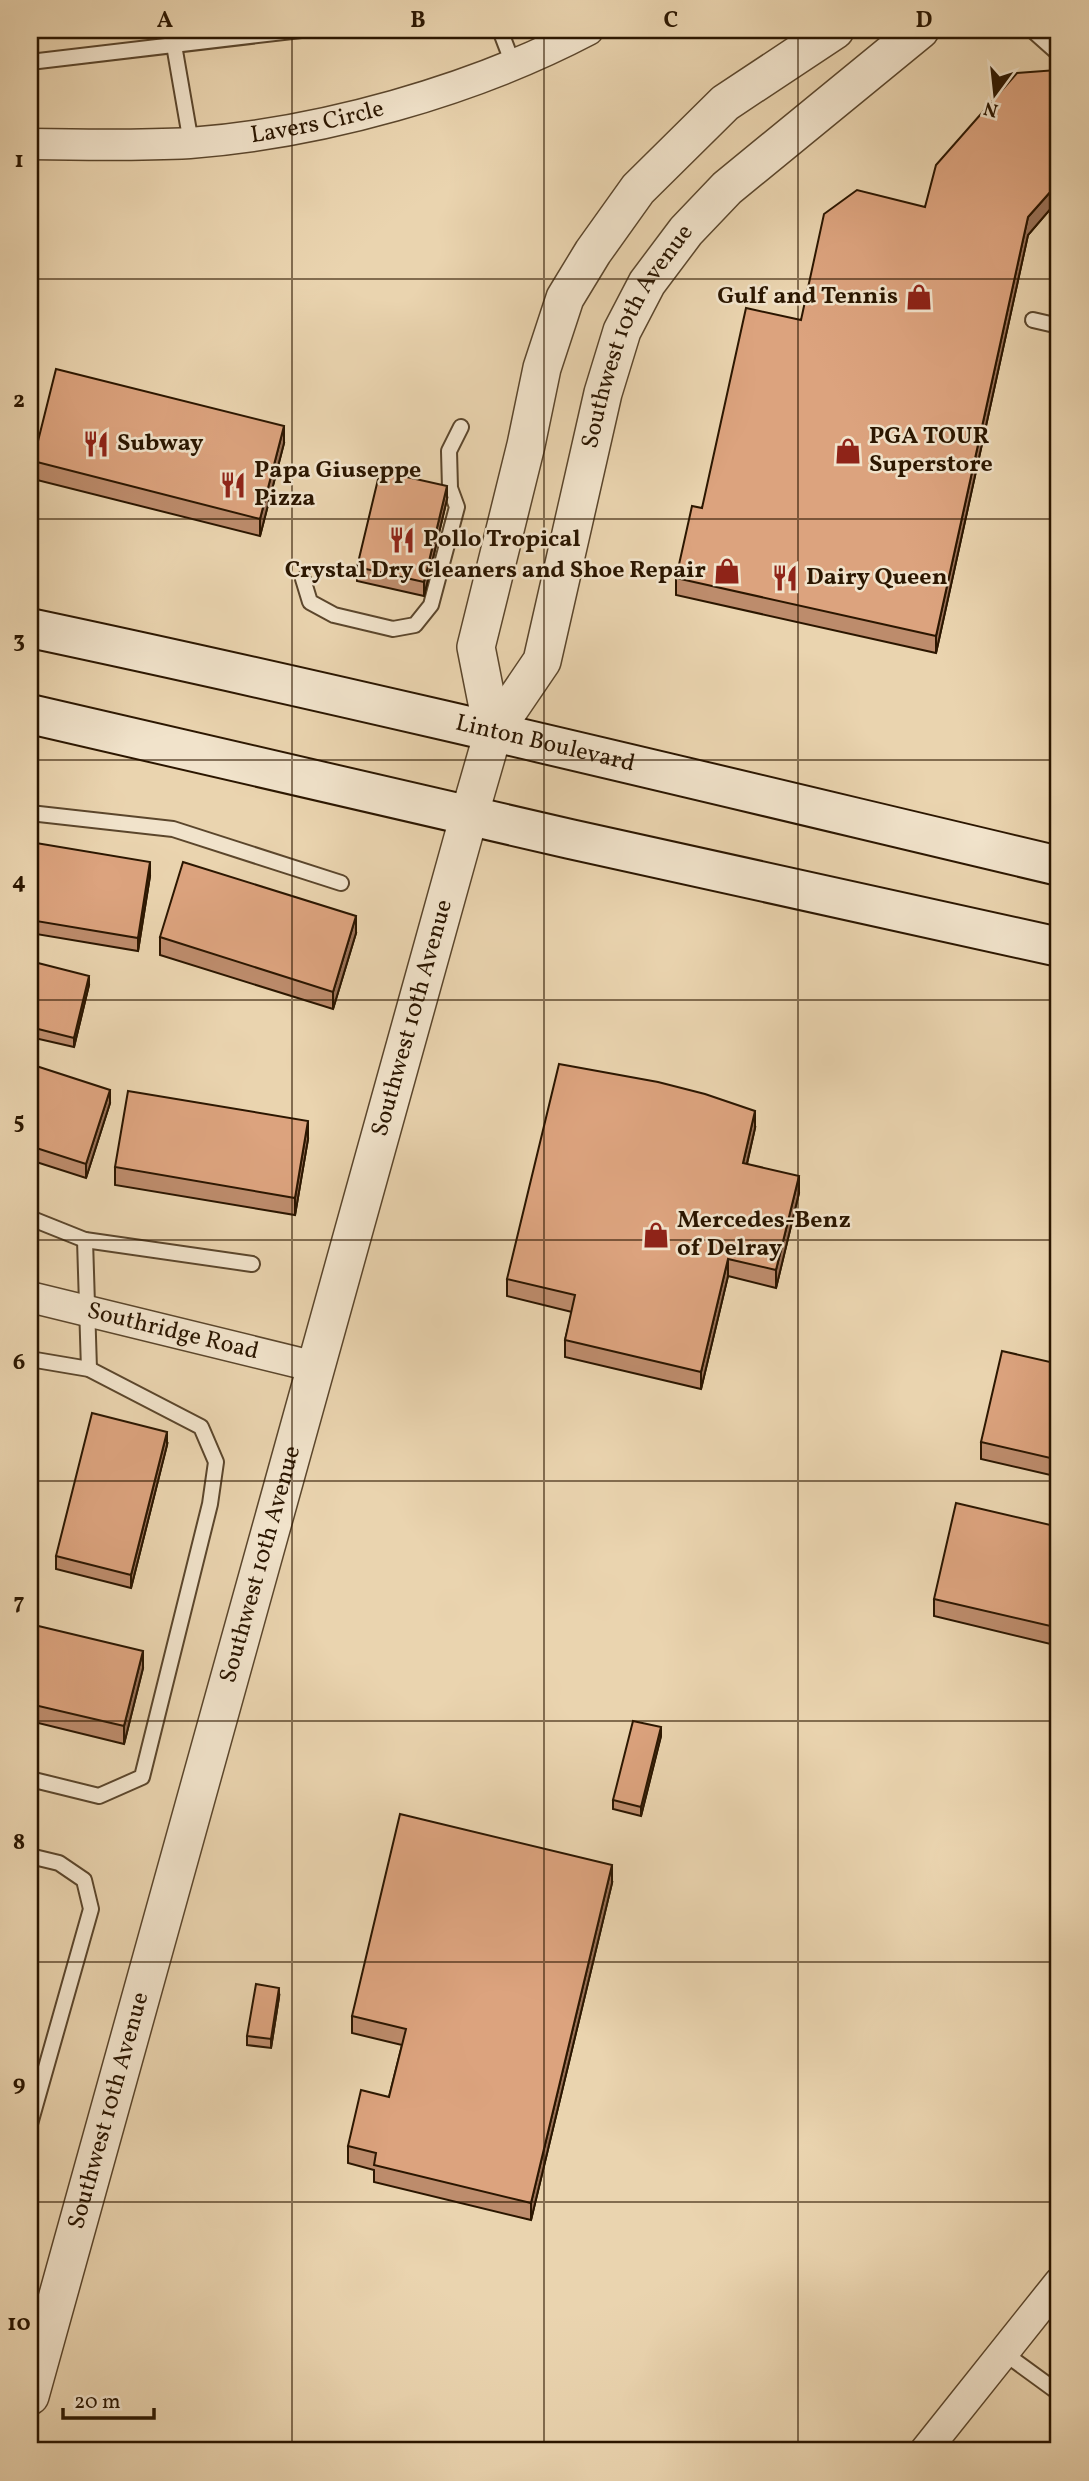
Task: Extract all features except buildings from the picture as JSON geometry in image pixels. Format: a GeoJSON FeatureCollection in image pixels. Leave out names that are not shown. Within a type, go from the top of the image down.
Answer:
{"type":"FeatureCollection","features":[{"type":"Feature","properties":{"kind":"main road","name":"Linton Boulevard"},"geometry":{"type":"LineString","coordinates":[[30,628],[193,663],[1059,866]]}},
{"type":"Feature","properties":{"kind":"main road"},"geometry":{"type":"LineString","coordinates":[[30,714],[469,816],[1059,947]]}},
{"type":"Feature","properties":{"kind":"street","name":"Lavers Circle"},"geometry":{"type":"LineString","coordinates":[[30,144],[104,146],[191,143],[278,132],[343,118],[429,94],[513,64],[588,30]]}},
{"type":"Feature","properties":{"kind":"street","name":"Southwest 10th Avenue"},"geometry":{"type":"LineString","coordinates":[[494,733],[476,647],[526,445],[542,368],[565,298],[593,252],[638,189],[675,152],[725,103],[835,30]]}},
{"type":"Feature","properties":{"kind":"street","name":"Southwest 10th Avenue"},"geometry":{"type":"LineString","coordinates":[[30,2396],[469,816],[494,733],[542,661],[603,393],[622,331],[647,283],[686,231],[727,188],[920,30]]}},
{"type":"Feature","properties":{"kind":"street","name":"Southridge Road"},"geometry":{"type":"LineString","coordinates":[[30,1297],[316,1367]]}},
{"type":"Feature","properties":{"kind":"street"},"geometry":{"type":"LineString","coordinates":[[934,2449],[1059,2283]]}},
{"type":"Feature","properties":{"kind":"lane"},"geometry":{"type":"LineString","coordinates":[[30,62],[301,30]]}},
{"type":"Feature","properties":{"kind":"lane"},"geometry":{"type":"LineString","coordinates":[[500,30],[513,64]]}},
{"type":"Feature","properties":{"kind":"lane"},"geometry":{"type":"LineString","coordinates":[[1032,30],[1059,54]]}},
{"type":"Feature","properties":{"kind":"lane"},"geometry":{"type":"LineString","coordinates":[[174,45],[191,143]]}},
{"type":"Feature","properties":{"kind":"lane"},"geometry":{"type":"LineString","coordinates":[[1034,320],[1059,326]]}},
{"type":"Feature","properties":{"kind":"lane"},"geometry":{"type":"LineString","coordinates":[[303,579],[310,602],[334,615],[393,629],[415,625],[431,605],[457,507],[450,488],[449,451],[461,427]]}},
{"type":"Feature","properties":{"kind":"lane"},"geometry":{"type":"LineString","coordinates":[[30,813],[173,829],[341,883]]}},
{"type":"Feature","properties":{"kind":"lane"},"geometry":{"type":"LineString","coordinates":[[30,1218],[85,1240],[251,1264]]}},
{"type":"Feature","properties":{"kind":"lane"},"geometry":{"type":"LineString","coordinates":[[85,1240],[89,1369]]}},
{"type":"Feature","properties":{"kind":"lane"},"geometry":{"type":"LineString","coordinates":[[30,1359],[89,1369],[201,1427],[216,1462],[210,1504],[142,1777],[99,1796],[30,1779]]}},
{"type":"Feature","properties":{"kind":"lane"},"geometry":{"type":"LineString","coordinates":[[30,1856],[59,1863],[84,1880],[91,1909],[30,2124]]}},
{"type":"Feature","properties":{"kind":"lane"},"geometry":{"type":"LineString","coordinates":[[1004,2353],[1059,2393]]}},
{"type":"Feature","properties":{"kind":"place","name":"Gulf and Tennis"},"geometry":{"type":"Point","coordinates":[919,297]}},
{"type":"Feature","properties":{"kind":"place","name":"Subway"},"geometry":{"type":"Point","coordinates":[96,444]}},
{"type":"Feature","properties":{"kind":"place","name":"PGA TOUR Superstore"},"geometry":{"type":"Point","coordinates":[848,451]}},
{"type":"Feature","properties":{"kind":"place","name":"Papa Giuseppe Pizza"},"geometry":{"type":"Point","coordinates":[233,485]}},
{"type":"Feature","properties":{"kind":"place","name":"Pollo Tropical"},"geometry":{"type":"Point","coordinates":[402,540]}},
{"type":"Feature","properties":{"kind":"place","name":"Crystal Dry Cleaners and Shoe Repair"},"geometry":{"type":"Point","coordinates":[727,571]}},
{"type":"Feature","properties":{"kind":"place","name":"Dairy Queen"},"geometry":{"type":"Point","coordinates":[785,578]}},
{"type":"Feature","properties":{"kind":"place","name":"Mercedes-Benz of Delray"},"geometry":{"type":"Point","coordinates":[656,1235]}}]}
